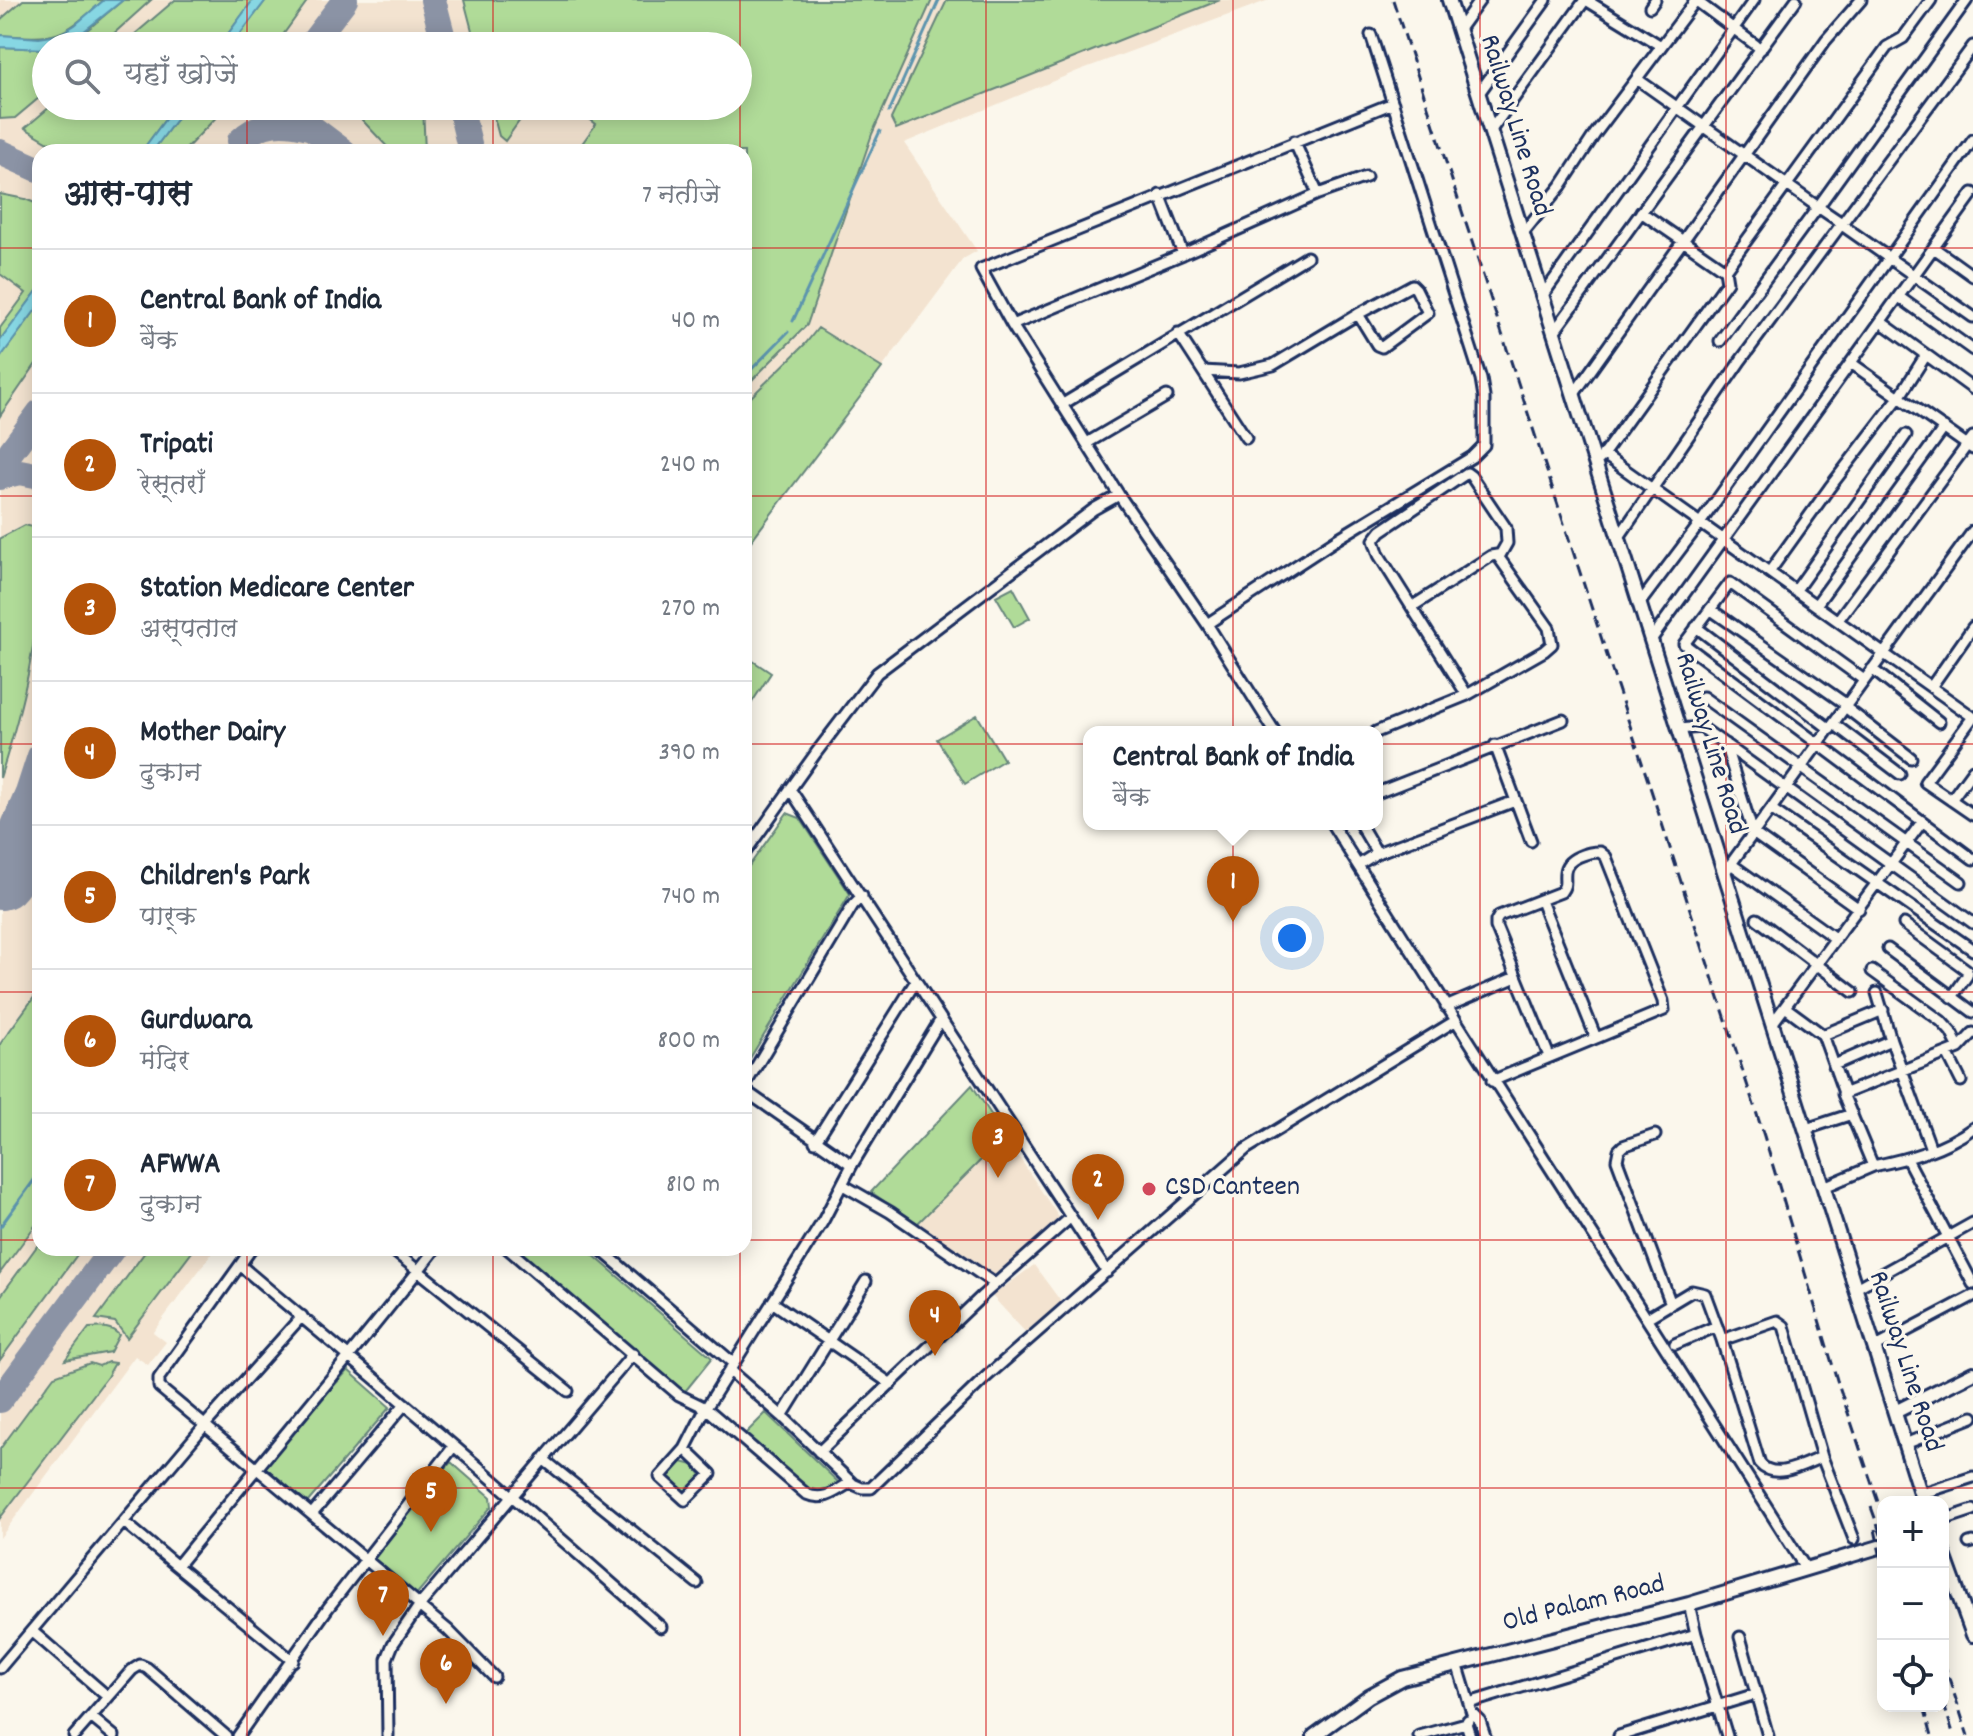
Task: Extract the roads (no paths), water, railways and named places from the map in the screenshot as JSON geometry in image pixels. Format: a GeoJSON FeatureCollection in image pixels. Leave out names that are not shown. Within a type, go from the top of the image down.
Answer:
{"type":"FeatureCollection","features":[{"type":"Feature","properties":{"kind":"street","name":"Railway Line Road"},"geometry":{"type":"LineString","coordinates":[[1449,0],[1574,394],[1600,459],[1619,537],[1679,729],[1728,868],[1772,1024],[1921,1496]]}},
{"type":"Feature","properties":{"kind":"street"},"geometry":{"type":"LineString","coordinates":[[1459,29],[1480,0]]}},
{"type":"Feature","properties":{"kind":"street"},"geometry":{"type":"LineString","coordinates":[[1479,93],[1546,0]]}},
{"type":"Feature","properties":{"kind":"street"},"geometry":{"type":"LineString","coordinates":[[1491,130],[1586,0],[1661,46]]}},
{"type":"Feature","properties":{"kind":"street"},"geometry":{"type":"LineString","coordinates":[[1523,233],[1561,186],[1595,134],[1696,0],[1761,49]]}},
{"type":"Feature","properties":{"kind":"street"},"geometry":{"type":"LineString","coordinates":[[1543,295],[1754,0]]}},
{"type":"Feature","properties":{"kind":"street"},"geometry":{"type":"LineString","coordinates":[[1554,332],[1796,0]]}},
{"type":"Feature","properties":{"kind":"street"},"geometry":{"type":"LineString","coordinates":[[1574,394],[1826,40],[1861,0]]}},
{"type":"Feature","properties":{"kind":"street"},"geometry":{"type":"LineString","coordinates":[[1931,0],[1903,38],[1887,47],[1787,184],[1725,270],[1727,282],[1600,459],[1701,522],[1973,717],[1925,782],[1973,815]]}},
{"type":"Feature","properties":{"kind":"street"},"geometry":{"type":"LineString","coordinates":[[1720,341],[1966,3]]}},
{"type":"Feature","properties":{"kind":"street"},"geometry":{"type":"LineString","coordinates":[[1207,624],[1310,556],[1472,457],[1484,445],[1481,379],[1371,35]]}},
{"type":"Feature","properties":{"kind":"street"},"geometry":{"type":"LineString","coordinates":[[1619,537],[1741,360],[1973,46]]}},
{"type":"Feature","properties":{"kind":"street"},"geometry":{"type":"LineString","coordinates":[[1637,79],[1973,317]]}},
{"type":"Feature","properties":{"kind":"street"},"geometry":{"type":"LineString","coordinates":[[1271,726],[1207,624],[1119,495],[1012,325],[981,268],[1393,103]]}},
{"type":"Feature","properties":{"kind":"street"},"geometry":{"type":"LineString","coordinates":[[1640,603],[1973,140]]}},
{"type":"Feature","properties":{"kind":"street"},"geometry":{"type":"LineString","coordinates":[[1294,141],[1318,194]]}},
{"type":"Feature","properties":{"kind":"street"},"geometry":{"type":"LineString","coordinates":[[1012,325],[1318,194],[1366,177]]}},
{"type":"Feature","properties":{"kind":"street"},"geometry":{"type":"LineString","coordinates":[[1651,640],[1973,193]]}},
{"type":"Feature","properties":{"kind":"street"},"geometry":{"type":"LineString","coordinates":[[1160,195],[1183,254]]}},
{"type":"Feature","properties":{"kind":"street"},"geometry":{"type":"LineString","coordinates":[[1963,207],[1973,213]]}},
{"type":"Feature","properties":{"kind":"street"},"geometry":{"type":"LineString","coordinates":[[1641,212],[1725,270]]}},
{"type":"Feature","properties":{"kind":"street"},"geometry":{"type":"LineString","coordinates":[[1934,248],[1973,276]]}},
{"type":"Feature","properties":{"kind":"street"},"geometry":{"type":"LineString","coordinates":[[1063,404],[1307,257]]}},
{"type":"Feature","properties":{"kind":"street"},"geometry":{"type":"LineString","coordinates":[[1203,371],[1239,373],[1273,365],[1358,314],[1412,285],[1428,313],[1382,347],[1377,345],[1358,314]]}},
{"type":"Feature","properties":{"kind":"street"},"geometry":{"type":"LineString","coordinates":[[1899,297],[1973,350]]}},
{"type":"Feature","properties":{"kind":"street"},"geometry":{"type":"LineString","coordinates":[[1881,322],[1973,389]]}},
{"type":"Feature","properties":{"kind":"street"},"geometry":{"type":"LineString","coordinates":[[1178,333],[1246,438]]}},
{"type":"Feature","properties":{"kind":"street"},"geometry":{"type":"LineString","coordinates":[[1770,571],[1900,396],[1926,355]]}},
{"type":"Feature","properties":{"kind":"street"},"geometry":{"type":"LineString","coordinates":[[1838,620],[1971,443],[1944,428],[1851,363]]}},
{"type":"Feature","properties":{"kind":"street"},"geometry":{"type":"LineString","coordinates":[[1087,443],[1167,396]]}},
{"type":"Feature","properties":{"kind":"street"},"geometry":{"type":"LineString","coordinates":[[1816,605],[1944,428]]}},
{"type":"Feature","properties":{"kind":"street"},"geometry":{"type":"LineString","coordinates":[[1796,590],[1906,435]]}},
{"type":"Feature","properties":{"kind":"street"},"geometry":{"type":"LineString","coordinates":[[1467,695],[1376,550],[1374,538],[1464,474],[1471,476],[1506,528],[1508,538],[1499,557]]}},
{"type":"Feature","properties":{"kind":"street"},"geometry":{"type":"LineString","coordinates":[[752,843],[877,673],[1094,509],[1119,495]]}},
{"type":"Feature","properties":{"kind":"street"},"geometry":{"type":"LineString","coordinates":[[1836,939],[1728,868],[1973,531]]}},
{"type":"Feature","properties":{"kind":"street"},"geometry":{"type":"LineString","coordinates":[[1383,729],[1467,695],[1552,644],[1549,628],[1499,557],[1491,556],[1413,606]]}},
{"type":"Feature","properties":{"kind":"street"},"geometry":{"type":"LineString","coordinates":[[1864,680],[1730,583],[1684,646],[1973,859]]}},
{"type":"Feature","properties":{"kind":"street"},"geometry":{"type":"LineString","coordinates":[[1710,609],[1846,706],[1911,758]]}},
{"type":"Feature","properties":{"kind":"street"},"geometry":{"type":"LineString","coordinates":[[1696,627],[1900,774]]}},
{"type":"Feature","properties":{"kind":"street"},"geometry":{"type":"LineString","coordinates":[[1931,687],[1973,627]]}},
{"type":"Feature","properties":{"kind":"street"},"geometry":{"type":"LineString","coordinates":[[1872,669],[1939,722]]}},
{"type":"Feature","properties":{"kind":"street"},"geometry":{"type":"LineString","coordinates":[[1703,697],[1961,882]]}},
{"type":"Feature","properties":{"kind":"street"},"geometry":{"type":"LineString","coordinates":[[1383,791],[1563,720]]}},
{"type":"Feature","properties":{"kind":"street"},"geometry":{"type":"LineString","coordinates":[[1679,729],[1697,725],[1973,923]]}},
{"type":"Feature","properties":{"kind":"street"},"geometry":{"type":"LineString","coordinates":[[1725,744],[1753,833],[1859,909]]}},
{"type":"Feature","properties":{"kind":"street"},"geometry":{"type":"LineString","coordinates":[[1495,745],[1531,841]]}},
{"type":"Feature","properties":{"kind":"street"},"geometry":{"type":"LineString","coordinates":[[1951,800],[1973,770]]}},
{"type":"Feature","properties":{"kind":"street"},"geometry":{"type":"LineString","coordinates":[[790,789],[1107,1272]]}},
{"type":"Feature","properties":{"kind":"street"},"geometry":{"type":"LineString","coordinates":[[1358,865],[1377,853],[1515,801]]}},
{"type":"Feature","properties":{"kind":"street"},"geometry":{"type":"LineString","coordinates":[[1771,809],[1973,950]]}},
{"type":"Feature","properties":{"kind":"street"},"geometry":{"type":"LineString","coordinates":[[1772,1024],[1922,822]]}},
{"type":"Feature","properties":{"kind":"street"},"geometry":{"type":"LineString","coordinates":[[1336,830],[1409,943],[1492,1081],[1540,1149],[1806,1569]]}},
{"type":"Feature","properties":{"kind":"street"},"geometry":{"type":"LineString","coordinates":[[1364,830],[1377,853]]}},
{"type":"Feature","properties":{"kind":"street"},"geometry":{"type":"LineString","coordinates":[[1492,1081],[1659,1014],[1664,1007],[1606,857],[1597,851],[1572,861],[1566,867],[1563,890],[1499,916],[1496,921],[1549,1056]]}},
{"type":"Feature","properties":{"kind":"street"},"geometry":{"type":"LineString","coordinates":[[752,1075],[853,905],[862,896]]}},
{"type":"Feature","properties":{"kind":"street"},"geometry":{"type":"LineString","coordinates":[[1541,901],[1596,1038]]}},
{"type":"Feature","properties":{"kind":"street"},"geometry":{"type":"LineString","coordinates":[[1757,919],[1853,992]]}},
{"type":"Feature","properties":{"kind":"street"},"geometry":{"type":"LineString","coordinates":[[1904,924],[1967,970],[1967,976],[1952,997]]}},
{"type":"Feature","properties":{"kind":"street"},"geometry":{"type":"LineString","coordinates":[[1888,949],[1973,1012]]}},
{"type":"Feature","properties":{"kind":"street"},"geometry":{"type":"LineString","coordinates":[[1872,971],[1941,1021],[1959,1048]]}},
{"type":"Feature","properties":{"kind":"street"},"geometry":{"type":"LineString","coordinates":[[1446,1007],[1516,977]]}},
{"type":"Feature","properties":{"kind":"street"},"geometry":{"type":"LineString","coordinates":[[815,1142],[916,981]]}},
{"type":"Feature","properties":{"kind":"street"},"geometry":{"type":"LineString","coordinates":[[1877,993],[1931,1149]]}},
{"type":"Feature","properties":{"kind":"street"},"geometry":{"type":"LineString","coordinates":[[1785,1007],[1823,1035],[1873,1166]]}},
{"type":"Feature","properties":{"kind":"street"},"geometry":{"type":"LineString","coordinates":[[1823,1035],[1883,1010]]}},
{"type":"Feature","properties":{"kind":"street"},"geometry":{"type":"LineString","coordinates":[[685,1449],[711,1474],[685,1500],[660,1477],[685,1449],[706,1408],[941,1019]]}},
{"type":"Feature","properties":{"kind":"street"},"geometry":{"type":"LineString","coordinates":[[608,1256],[732,1367],[851,1482],[867,1489],[876,1484],[986,1377],[1246,1149],[1455,1021]]}},
{"type":"Feature","properties":{"kind":"street"},"geometry":{"type":"LineString","coordinates":[[1844,1093],[1959,1048],[1973,1033]]}},
{"type":"Feature","properties":{"kind":"street"},"geometry":{"type":"LineString","coordinates":[[1834,1065],[1891,1040]]}},
{"type":"Feature","properties":{"kind":"street"},"geometry":{"type":"LineString","coordinates":[[1947,1053],[1961,1081]]}},
{"type":"Feature","properties":{"kind":"street"},"geometry":{"type":"LineString","coordinates":[[752,1094],[815,1142],[852,1165]]}},
{"type":"Feature","properties":{"kind":"street"},"geometry":{"type":"LineString","coordinates":[[1806,1129],[1852,1114]]}},
{"type":"Feature","properties":{"kind":"street"},"geometry":{"type":"LineString","coordinates":[[1824,1187],[1873,1166],[1907,1159],[1973,1128]]}},
{"type":"Feature","properties":{"kind":"street"},"geometry":{"type":"LineString","coordinates":[[1655,1135],[1623,1146],[1617,1160],[1671,1304]]}},
{"type":"Feature","properties":{"kind":"street"},"geometry":{"type":"LineString","coordinates":[[1907,1159],[1948,1237],[1968,1264],[1973,1284]]}},
{"type":"Feature","properties":{"kind":"street"},"geometry":{"type":"LineString","coordinates":[[843,1185],[890,1212],[995,1284]]}},
{"type":"Feature","properties":{"kind":"street"},"geometry":{"type":"LineString","coordinates":[[819,1452],[1008,1270],[1071,1217]]}},
{"type":"Feature","properties":{"kind":"street"},"geometry":{"type":"LineString","coordinates":[[1856,1288],[1973,1223]]}},
{"type":"Feature","properties":{"kind":"street"},"geometry":{"type":"LineString","coordinates":[[246,1256],[158,1381],[162,1390],[448,1630],[494,1677]]}},
{"type":"Feature","properties":{"kind":"street"},"geometry":{"type":"LineString","coordinates":[[399,1256],[568,1391]]}},
{"type":"Feature","properties":{"kind":"street"},"geometry":{"type":"LineString","coordinates":[[177,1566],[351,1358],[430,1256]]}},
{"type":"Feature","properties":{"kind":"street"},"geometry":{"type":"LineString","coordinates":[[517,1256],[679,1395],[706,1408],[810,1497],[826,1496],[851,1482]]}},
{"type":"Feature","properties":{"kind":"street"},"geometry":{"type":"LineString","coordinates":[[240,1265],[510,1497],[553,1530],[661,1627]]}},
{"type":"Feature","properties":{"kind":"street"},"geometry":{"type":"LineString","coordinates":[[782,1416],[866,1281]]}},
{"type":"Feature","properties":{"kind":"street"},"geometry":{"type":"LineString","coordinates":[[1647,1318],[1692,1291],[1700,1291],[1707,1296],[1761,1466],[1769,1471],[1781,1471],[1822,1457]]}},
{"type":"Feature","properties":{"kind":"street"},"geometry":{"type":"LineString","coordinates":[[1874,1348],[1973,1296]]}},
{"type":"Feature","properties":{"kind":"street"},"geometry":{"type":"LineString","coordinates":[[772,1302],[891,1384]]}},
{"type":"Feature","properties":{"kind":"street"},"geometry":{"type":"LineString","coordinates":[[0,1668],[205,1425],[302,1316]]}},
{"type":"Feature","properties":{"kind":"street"},"geometry":{"type":"LineString","coordinates":[[1722,1340],[1777,1321],[1781,1323],[1822,1457],[1854,1539]]}},
{"type":"Feature","properties":{"kind":"street"},"geometry":{"type":"LineString","coordinates":[[1675,1344],[1717,1326]]}},
{"type":"Feature","properties":{"kind":"street"},"geometry":{"type":"LineString","coordinates":[[388,1736],[387,1659],[393,1644],[420,1606],[510,1497],[633,1354]]}},
{"type":"Feature","properties":{"kind":"street"},"geometry":{"type":"LineString","coordinates":[[1895,1412],[1973,1373]]}},
{"type":"Feature","properties":{"kind":"street"},"geometry":{"type":"LineString","coordinates":[[312,1514],[405,1404]]}},
{"type":"Feature","properties":{"kind":"street"},"geometry":{"type":"LineString","coordinates":[[1905,1444],[1973,1417]]}},
{"type":"Feature","properties":{"kind":"street"},"geometry":{"type":"LineString","coordinates":[[238,1736],[365,1559],[454,1446]]}},
{"type":"Feature","properties":{"kind":"street"},"geometry":{"type":"LineString","coordinates":[[543,1459],[697,1583]]}},
{"type":"Feature","properties":{"kind":"street"},"geometry":{"type":"LineString","coordinates":[[1927,1496],[1973,1477]]}},
{"type":"Feature","properties":{"kind":"street"},"geometry":{"type":"LineString","coordinates":[[1949,1518],[1973,1510]]}},
{"type":"Feature","properties":{"kind":"street"},"geometry":{"type":"LineString","coordinates":[[124,1522],[293,1661]]}},
{"type":"Feature","properties":{"kind":"street","name":"Old Palam Road"},"geometry":{"type":"LineString","coordinates":[[1314,1736],[1369,1696],[1402,1678],[1689,1604],[1877,1548]]}},
{"type":"Feature","properties":{"kind":"street"},"geometry":{"type":"LineString","coordinates":[[1949,1568],[1973,1635]]}},
{"type":"Feature","properties":{"kind":"street"},"geometry":{"type":"LineString","coordinates":[[1689,1604],[1727,1736]]}},
{"type":"Feature","properties":{"kind":"street"},"geometry":{"type":"LineString","coordinates":[[33,1632],[108,1697]]}},
{"type":"Feature","properties":{"kind":"street"},"geometry":{"type":"LineString","coordinates":[[1470,1708],[1696,1634]]}},
{"type":"Feature","properties":{"kind":"street"},"geometry":{"type":"LineString","coordinates":[[1740,1637],[1768,1736]]}},
{"type":"Feature","properties":{"kind":"street"},"geometry":{"type":"LineString","coordinates":[[1457,1663],[1470,1708],[1480,1721],[1485,1736]]}},
{"type":"Feature","properties":{"kind":"street"},"geometry":{"type":"LineString","coordinates":[[74,1736],[132,1670],[140,1665],[226,1736]]}},
{"type":"Feature","properties":{"kind":"street"},"geometry":{"type":"LineString","coordinates":[[1619,1736],[1756,1694]]}},
{"type":"Feature","properties":{"kind":"street"},"geometry":{"type":"LineString","coordinates":[[1470,1708],[1466,1723],[1470,1736]]}},
{"type":"Feature","properties":{"kind":"street"},"geometry":{"type":"LineString","coordinates":[[91,1717],[114,1736]]}},
{"type":"Feature","properties":{"kind":"street"},"geometry":{"type":"LineString","coordinates":[[1419,1736],[1466,1723]]}},
{"type":"Feature","properties":{"kind":"street"},"geometry":{"type":"LineString","coordinates":[[208,1736],[215,1727]]}},
{"type":"Feature","properties":{"kind":"water"},"geometry":{"type":"Polygon","coordinates":[[[104,0],[123,0],[83,32],[63,32],[104,0]]]}},
{"type":"Feature","properties":{"kind":"water"},"geometry":{"type":"Polygon","coordinates":[[[253,0],[266,0],[242,32],[229,32],[253,0]]]}},
{"type":"Feature","properties":{"kind":"water"},"geometry":{"type":"Polygon","coordinates":[[[0,35],[32,37],[32,48],[0,47],[0,35]]]}},
{"type":"Feature","properties":{"kind":"water"},"geometry":{"type":"Polygon","coordinates":[[[165,120],[176,120],[158,144],[147,144],[165,120]]]}},
{"type":"Feature","properties":{"kind":"water"},"geometry":{"type":"Polygon","coordinates":[[[32,298],[32,315],[0,358],[0,341],[32,298]]]}},
{"type":"Feature","properties":{"kind":"waterway"},"geometry":{"type":"LineString","coordinates":[[889,112],[939,0]]}},
{"type":"Feature","properties":{"kind":"waterway"},"geometry":{"type":"LineString","coordinates":[[793,321],[880,131]]}},
{"type":"Feature","properties":{"kind":"waterway"},"geometry":{"type":"LineString","coordinates":[[752,369],[788,332]]}},
{"type":"Feature","properties":{"kind":"waterway"},"geometry":{"type":"LineString","coordinates":[[0,1227],[32,1183]]}},
{"type":"Feature","properties":{"kind":"railway"},"geometry":{"type":"LineString","coordinates":[[1393,0],[1764,1136],[1837,1380],[1877,1499]]}},
{"type":"Feature","properties":{"kind":"railway"},"geometry":{"type":"LineString","coordinates":[[1871,1507],[1877,1524]]}},
{"type":"Feature","properties":{"kind":"railway"},"geometry":{"type":"LineString","coordinates":[[1875,1529],[1877,1539]]}},
{"type":"Feature","properties":{"kind":"railway"},"geometry":{"type":"LineString","coordinates":[[1949,1678],[1968,1736]]}},
{"type":"Feature","properties":{"kind":"railway"},"geometry":{"type":"LineString","coordinates":[[1926,1712],[1932,1736]]}},
{"type":"Feature","properties":{"kind":"railway"},"geometry":{"type":"LineString","coordinates":[[1946,1712],[1954,1736]]}},
{"type":"Feature","properties":{"kind":"place","name":"Central Bank of India"},"geometry":{"type":"Point","coordinates":[1233,922]}},
{"type":"Feature","properties":{"kind":"place","name":"Station Medicare Center"},"geometry":{"type":"Point","coordinates":[998,1178]}},
{"type":"Feature","properties":{"kind":"place","name":"CSD Canteen"},"geometry":{"type":"Point","coordinates":[1149,1189]}},
{"type":"Feature","properties":{"kind":"place","name":"Tripati"},"geometry":{"type":"Point","coordinates":[1098,1220]}},
{"type":"Feature","properties":{"kind":"place","name":"Mother Dairy"},"geometry":{"type":"Point","coordinates":[935,1356]}},
{"type":"Feature","properties":{"kind":"place","name":"Children's Park"},"geometry":{"type":"Point","coordinates":[431,1532]}},
{"type":"Feature","properties":{"kind":"place","name":"AFWWA"},"geometry":{"type":"Point","coordinates":[383,1636]}},
{"type":"Feature","properties":{"kind":"place","name":"Gurdwara"},"geometry":{"type":"Point","coordinates":[446,1704]}}]}
